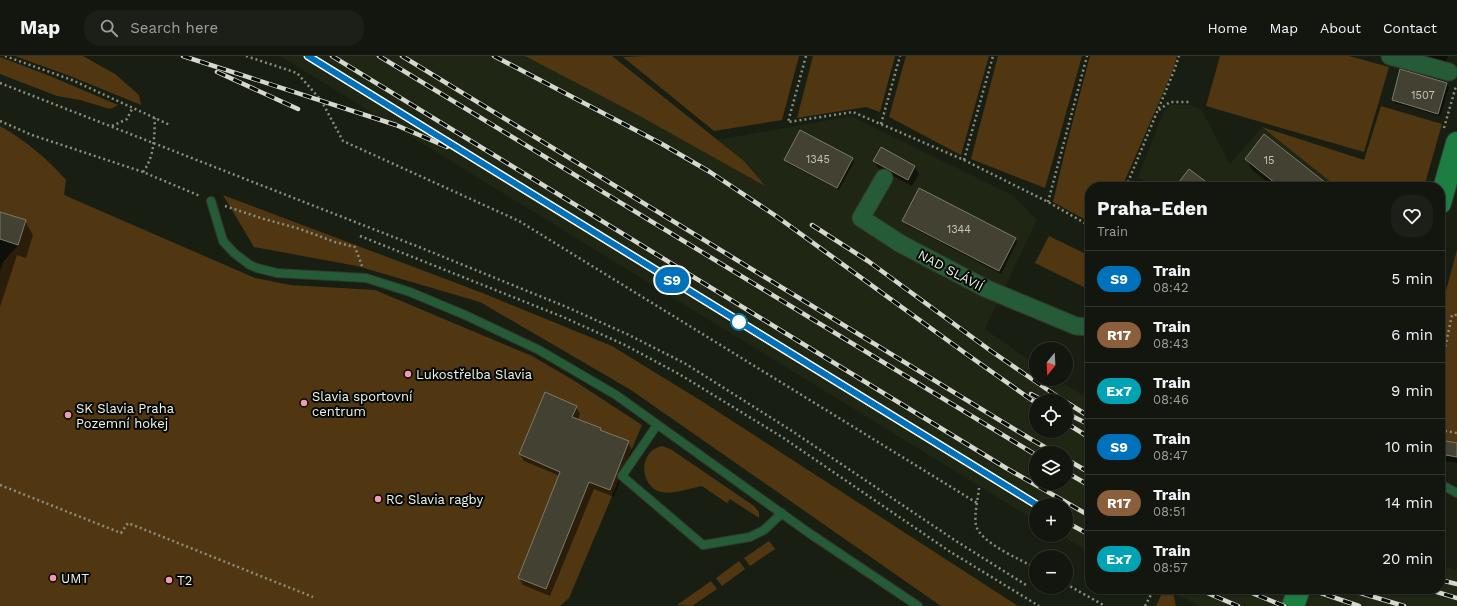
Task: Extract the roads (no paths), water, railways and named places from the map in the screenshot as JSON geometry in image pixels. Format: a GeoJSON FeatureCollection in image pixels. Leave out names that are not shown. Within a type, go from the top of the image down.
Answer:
{"type":"FeatureCollection","features":[{"type":"Feature","properties":{"kind":"main road"},"geometry":{"type":"LineString","coordinates":[[1445,185],[1457,143]]}},
{"type":"Feature","properties":{"kind":"main road"},"geometry":{"type":"LineString","coordinates":[[1293,606],[1297,594]]}},
{"type":"Feature","properties":{"kind":"street"},"geometry":{"type":"LineString","coordinates":[[1390,56],[1449,72]]}},
{"type":"Feature","properties":{"kind":"street","name":"NAD SLÁVIÍ"},"geometry":{"type":"LineString","coordinates":[[884,178],[861,218],[901,244],[987,289],[1076,326],[1085,327]]}},
{"type":"Feature","properties":{"kind":"lane"},"geometry":{"type":"LineString","coordinates":[[211,201],[223,241],[234,253],[250,265],[277,273],[366,278],[410,292],[466,315],[539,350],[616,395],[782,513],[918,606]]}},
{"type":"Feature","properties":{"kind":"lane"},"geometry":{"type":"LineString","coordinates":[[657,425],[622,476],[703,545],[750,537],[764,530],[782,513]]}},
{"type":"Feature","properties":{"kind":"lane"},"geometry":{"type":"LineString","coordinates":[[1445,487],[1457,494]]}},
{"type":"Feature","properties":{"kind":"railway"},"geometry":{"type":"LineString","coordinates":[[183,56],[396,125],[447,147]]}},
{"type":"Feature","properties":{"kind":"railway"},"geometry":{"type":"LineString","coordinates":[[308,56],[1029,500]]}},
{"type":"Feature","properties":{"kind":"railway"},"geometry":{"type":"LineString","coordinates":[[332,56],[1006,468],[1085,513]]}},
{"type":"Feature","properties":{"kind":"railway"},"geometry":{"type":"LineString","coordinates":[[379,56],[1029,451]]}},
{"type":"Feature","properties":{"kind":"railway"},"geometry":{"type":"LineString","coordinates":[[402,56],[1043,446]]}},
{"type":"Feature","properties":{"kind":"railway"},"geometry":{"type":"LineString","coordinates":[[494,56],[662,144],[710,172],[776,216],[1029,398]]}},
{"type":"Feature","properties":{"kind":"railway"},"geometry":{"type":"LineString","coordinates":[[217,72],[298,109]]}},
{"type":"Feature","properties":{"kind":"railway"},"geometry":{"type":"LineString","coordinates":[[812,225],[868,261],[991,351],[1054,394]]}},
{"type":"Feature","properties":{"kind":"railway"},"geometry":{"type":"LineString","coordinates":[[1073,406],[1085,414]]}},
{"type":"Feature","properties":{"kind":"railway"},"geometry":{"type":"LineString","coordinates":[[1073,416],[1085,422]]}},
{"type":"Feature","properties":{"kind":"railway"},"geometry":{"type":"LineString","coordinates":[[1073,427],[1085,435]]}},
{"type":"Feature","properties":{"kind":"railway"},"geometry":{"type":"LineString","coordinates":[[1073,463],[1085,470]]}},
{"type":"Feature","properties":{"kind":"railway"},"geometry":{"type":"LineString","coordinates":[[1073,476],[1085,483]]}},
{"type":"Feature","properties":{"kind":"railway"},"geometry":{"type":"LineString","coordinates":[[1073,526],[1085,532]]}},
{"type":"Feature","properties":{"kind":"railway"},"geometry":{"type":"LineString","coordinates":[[1445,581],[1457,584]]}},
{"type":"Feature","properties":{"kind":"railway"},"geometry":{"type":"LineString","coordinates":[[1210,594],[1238,606]]}},
{"type":"Feature","properties":{"kind":"railway"},"geometry":{"type":"LineString","coordinates":[[1254,594],[1284,606]]}},
{"type":"Feature","properties":{"kind":"railway"},"geometry":{"type":"LineString","coordinates":[[1324,594],[1359,606]]}},
{"type":"Feature","properties":{"kind":"railway"},"geometry":{"type":"LineString","coordinates":[[1364,594],[1404,606]]}},
{"type":"Feature","properties":{"kind":"railway"},"geometry":{"type":"LineString","coordinates":[[1444,594],[1457,598]]}},
{"type":"Feature","properties":{"kind":"train","name":"S9"},"geometry":{"type":"LineString","coordinates":[[308,56],[1029,500]]}},
{"type":"Feature","properties":{"kind":"place","name":"Lukostřelba Slavia"},"geometry":{"type":"Point","coordinates":[408,374]}},
{"type":"Feature","properties":{"kind":"place","name":"Slavia sportovní centrum"},"geometry":{"type":"Point","coordinates":[304,403]}},
{"type":"Feature","properties":{"kind":"place","name":"SK Slavia Praha Pozemní hokej"},"geometry":{"type":"Point","coordinates":[68,415]}},
{"type":"Feature","properties":{"kind":"place","name":"RC Slavia ragby"},"geometry":{"type":"Point","coordinates":[378,499]}},
{"type":"Feature","properties":{"kind":"place","name":"UMT"},"geometry":{"type":"Point","coordinates":[53,578]}},
{"type":"Feature","properties":{"kind":"place","name":"T2"},"geometry":{"type":"Point","coordinates":[169,580]}}]}
